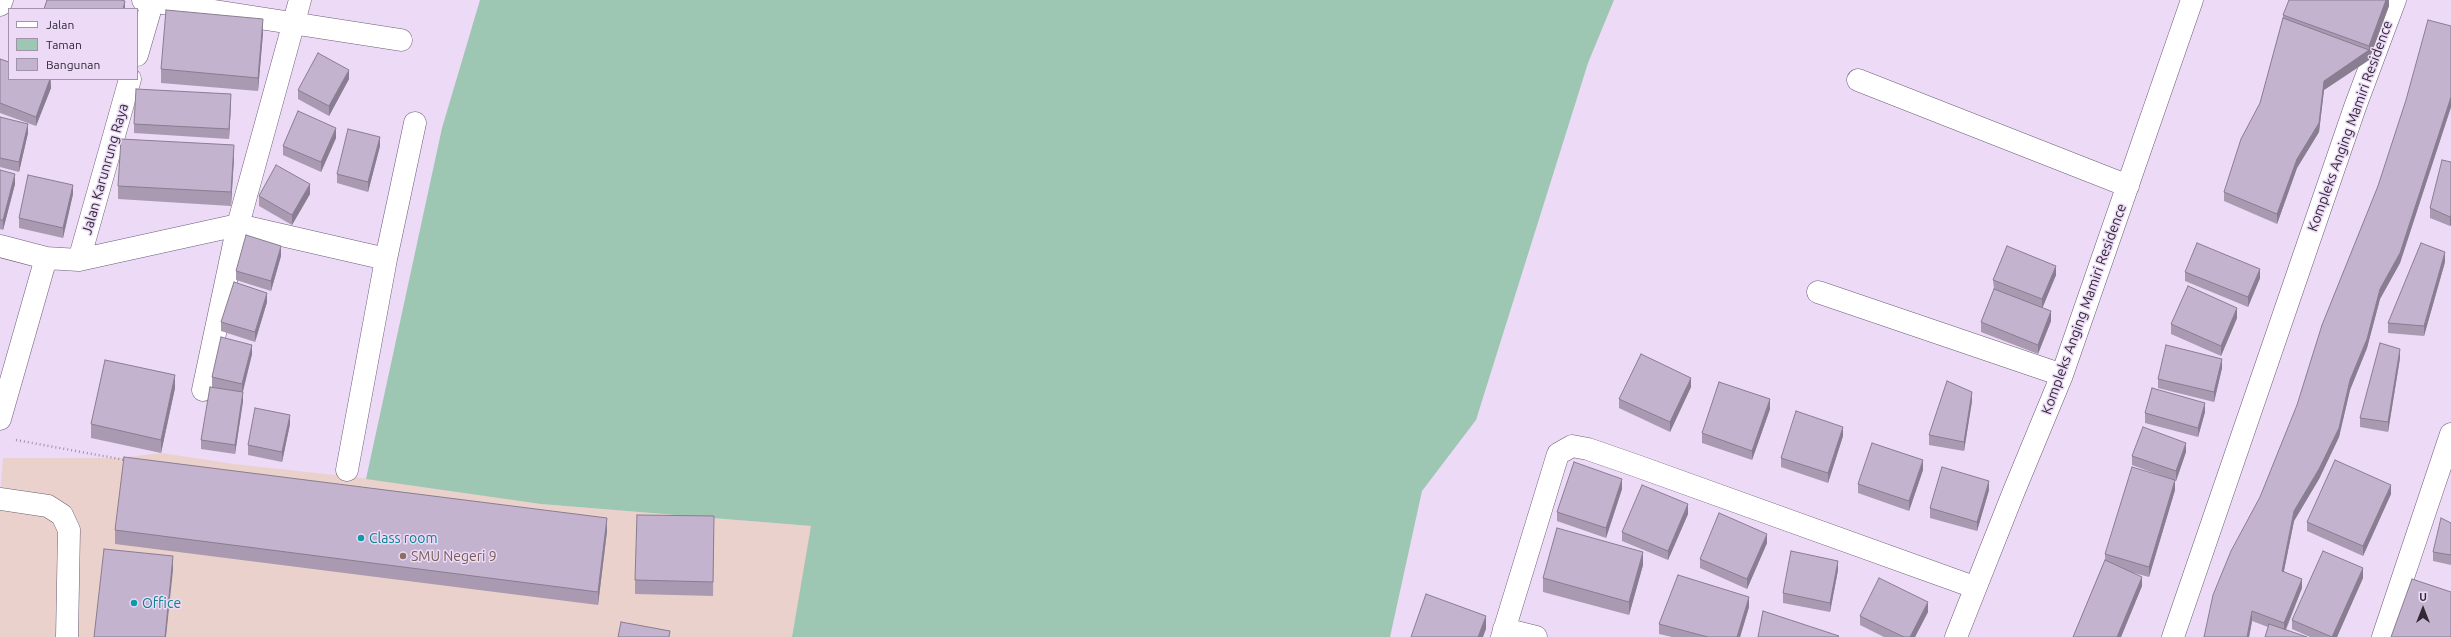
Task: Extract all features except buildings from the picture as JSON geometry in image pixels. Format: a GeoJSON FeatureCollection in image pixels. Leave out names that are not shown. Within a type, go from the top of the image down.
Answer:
{"type":"FeatureCollection","features":[{"type":"Feature","properties":{"kind":"street"},"geometry":{"type":"LineString","coordinates":[[0,4],[2,0]]}},
{"type":"Feature","properties":{"kind":"street"},"geometry":{"type":"LineString","coordinates":[[138,50],[149,0],[401,40]]}},
{"type":"Feature","properties":{"kind":"street"},"geometry":{"type":"LineString","coordinates":[[203,390],[238,225],[300,0]]}},
{"type":"Feature","properties":{"kind":"street","name":"Kompleks Anging Mamiri Residence"},"geometry":{"type":"LineString","coordinates":[[1956,637],[1974,587],[2062,376],[2192,0]]}},
{"type":"Feature","properties":{"kind":"street","name":"Kompleks Anging Mamiri Residence"},"geometry":{"type":"LineString","coordinates":[[2173,637],[2353,115],[2395,0]]}},
{"type":"Feature","properties":{"kind":"street","name":"Jalan Karunrung Raya"},"geometry":{"type":"LineString","coordinates":[[79,260],[130,80]]}},
{"type":"Feature","properties":{"kind":"street"},"geometry":{"type":"LineString","coordinates":[[1858,80],[2128,186]]}},
{"type":"Feature","properties":{"kind":"street"},"geometry":{"type":"LineString","coordinates":[[347,470],[386,259],[415,123]]}},
{"type":"Feature","properties":{"kind":"street"},"geometry":{"type":"LineString","coordinates":[[0,246],[46,258],[79,260],[238,225],[386,259]]}},
{"type":"Feature","properties":{"kind":"street"},"geometry":{"type":"LineString","coordinates":[[4,429],[46,258]]}},
{"type":"Feature","properties":{"kind":"street"},"geometry":{"type":"LineString","coordinates":[[1818,292],[2062,376]]}},
{"type":"Feature","properties":{"kind":"street"},"geometry":{"type":"LineString","coordinates":[[2383,637],[2442,486],[2451,434]]}},
{"type":"Feature","properties":{"kind":"street"},"geometry":{"type":"LineString","coordinates":[[1536,637],[1503,633],[1558,454],[1572,446],[1588,449],[1630,463],[1974,587]]}},
{"type":"Feature","properties":{"kind":"street"},"geometry":{"type":"LineString","coordinates":[[0,499],[48,506],[62,515],[69,530],[67,637]]}},
{"type":"Feature","properties":{"kind":"path"},"geometry":{"type":"LineString","coordinates":[[4,429],[131,461]]}},
{"type":"Feature","properties":{"kind":"shaded area","name":"SMU Negeri 9"},"geometry":{"type":"Polygon","coordinates":[[[161,453],[234,464],[388,481],[541,504],[812,526],[792,637],[0,637],[0,496],[3,458],[120,458],[161,453]]]}},
{"type":"Feature","properties":{"kind":"green space"},"geometry":{"type":"Polygon","coordinates":[[[480,0],[1614,0],[1588,63],[1476,420],[1422,491],[1390,637],[792,637],[811,526],[541,504],[366,479],[442,128],[480,0]]]}},
{"type":"Feature","properties":{"kind":"place","name":"Class room"},"geometry":{"type":"Point","coordinates":[361,538]}},
{"type":"Feature","properties":{"kind":"place","name":"SMU Negeri 9"},"geometry":{"type":"Point","coordinates":[403,556]}},
{"type":"Feature","properties":{"kind":"place","name":"Office"},"geometry":{"type":"Point","coordinates":[134,603]}}]}
